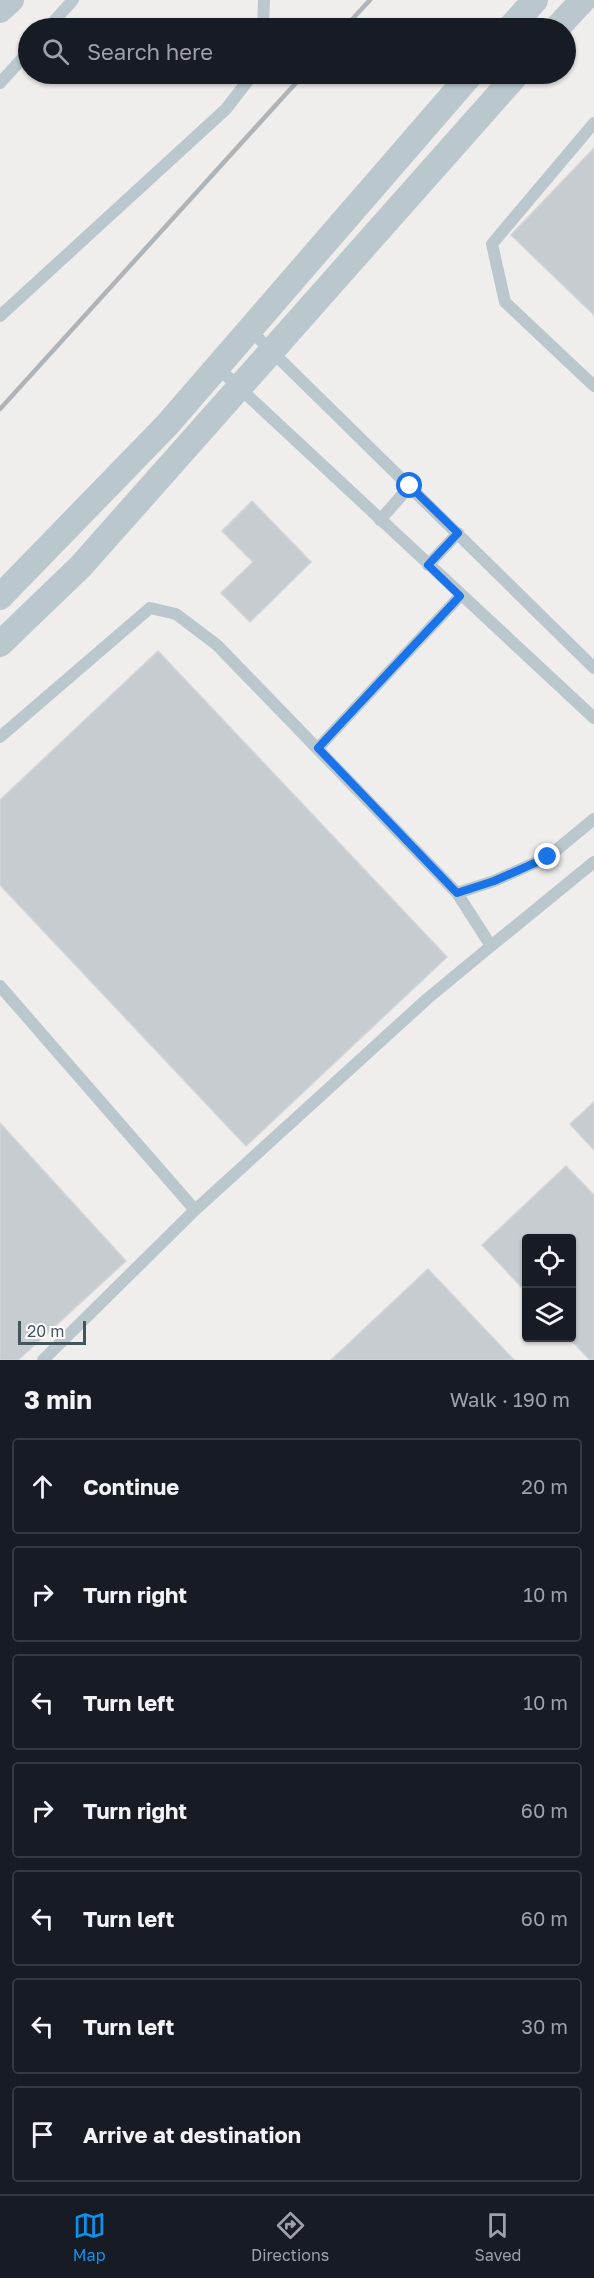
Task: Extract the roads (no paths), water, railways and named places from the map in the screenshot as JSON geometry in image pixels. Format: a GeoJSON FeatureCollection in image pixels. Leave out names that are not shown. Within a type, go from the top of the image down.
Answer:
{"type":"FeatureCollection","features":[{"type":"Feature","properties":{"kind":"street"},"geometry":{"type":"LineString","coordinates":[[0,10],[11,0]]}},
{"type":"Feature","properties":{"kind":"street"},"geometry":{"type":"LineString","coordinates":[[519,18],[535,0]]}},
{"type":"Feature","properties":{"kind":"street"},"geometry":{"type":"LineString","coordinates":[[566,18],[583,0]]}},
{"type":"Feature","properties":{"kind":"street"},"geometry":{"type":"LineString","coordinates":[[0,597],[167,424],[462,84]]}},
{"type":"Feature","properties":{"kind":"street"},"geometry":{"type":"LineString","coordinates":[[0,644],[81,566],[508,84]]}},
{"type":"Feature","properties":{"kind":"lane"},"geometry":{"type":"LineString","coordinates":[[57,18],[73,0]]}},
{"type":"Feature","properties":{"kind":"lane"},"geometry":{"type":"LineString","coordinates":[[263,18],[264,0]]}},
{"type":"Feature","properties":{"kind":"lane"},"geometry":{"type":"LineString","coordinates":[[0,83],[18,63]]}},
{"type":"Feature","properties":{"kind":"lane"},"geometry":{"type":"LineString","coordinates":[[0,316],[226,109],[245,84]]}},
{"type":"Feature","properties":{"kind":"lane"},"geometry":{"type":"LineString","coordinates":[[594,123],[492,244],[505,302],[594,386]]}},
{"type":"Feature","properties":{"kind":"lane"},"geometry":{"type":"LineString","coordinates":[[249,329],[594,668]]}},
{"type":"Feature","properties":{"kind":"lane"},"geometry":{"type":"LineString","coordinates":[[217,367],[460,596],[594,718]]}},
{"type":"Feature","properties":{"kind":"lane"},"geometry":{"type":"LineString","coordinates":[[380,520],[410,486]]}},
{"type":"Feature","properties":{"kind":"lane"},"geometry":{"type":"LineString","coordinates":[[428,565],[458,533]]}},
{"type":"Feature","properties":{"kind":"lane"},"geometry":{"type":"LineString","coordinates":[[318,748],[460,596]]}},
{"type":"Feature","properties":{"kind":"lane"},"geometry":{"type":"LineString","coordinates":[[0,737],[150,608],[176,614],[218,645],[457,893],[491,946]]}},
{"type":"Feature","properties":{"kind":"lane"},"geometry":{"type":"LineString","coordinates":[[457,893],[494,881],[548,857],[594,819]]}},
{"type":"Feature","properties":{"kind":"lane"},"geometry":{"type":"LineString","coordinates":[[43,1360],[195,1210],[427,999],[594,862]]}},
{"type":"Feature","properties":{"kind":"lane"},"geometry":{"type":"LineString","coordinates":[[0,986],[195,1210]]}},
{"type":"Feature","properties":{"kind":"railway"},"geometry":{"type":"LineString","coordinates":[[353,18],[370,0]]}},
{"type":"Feature","properties":{"kind":"railway"},"geometry":{"type":"LineString","coordinates":[[0,409],[295,84]]}}]}
